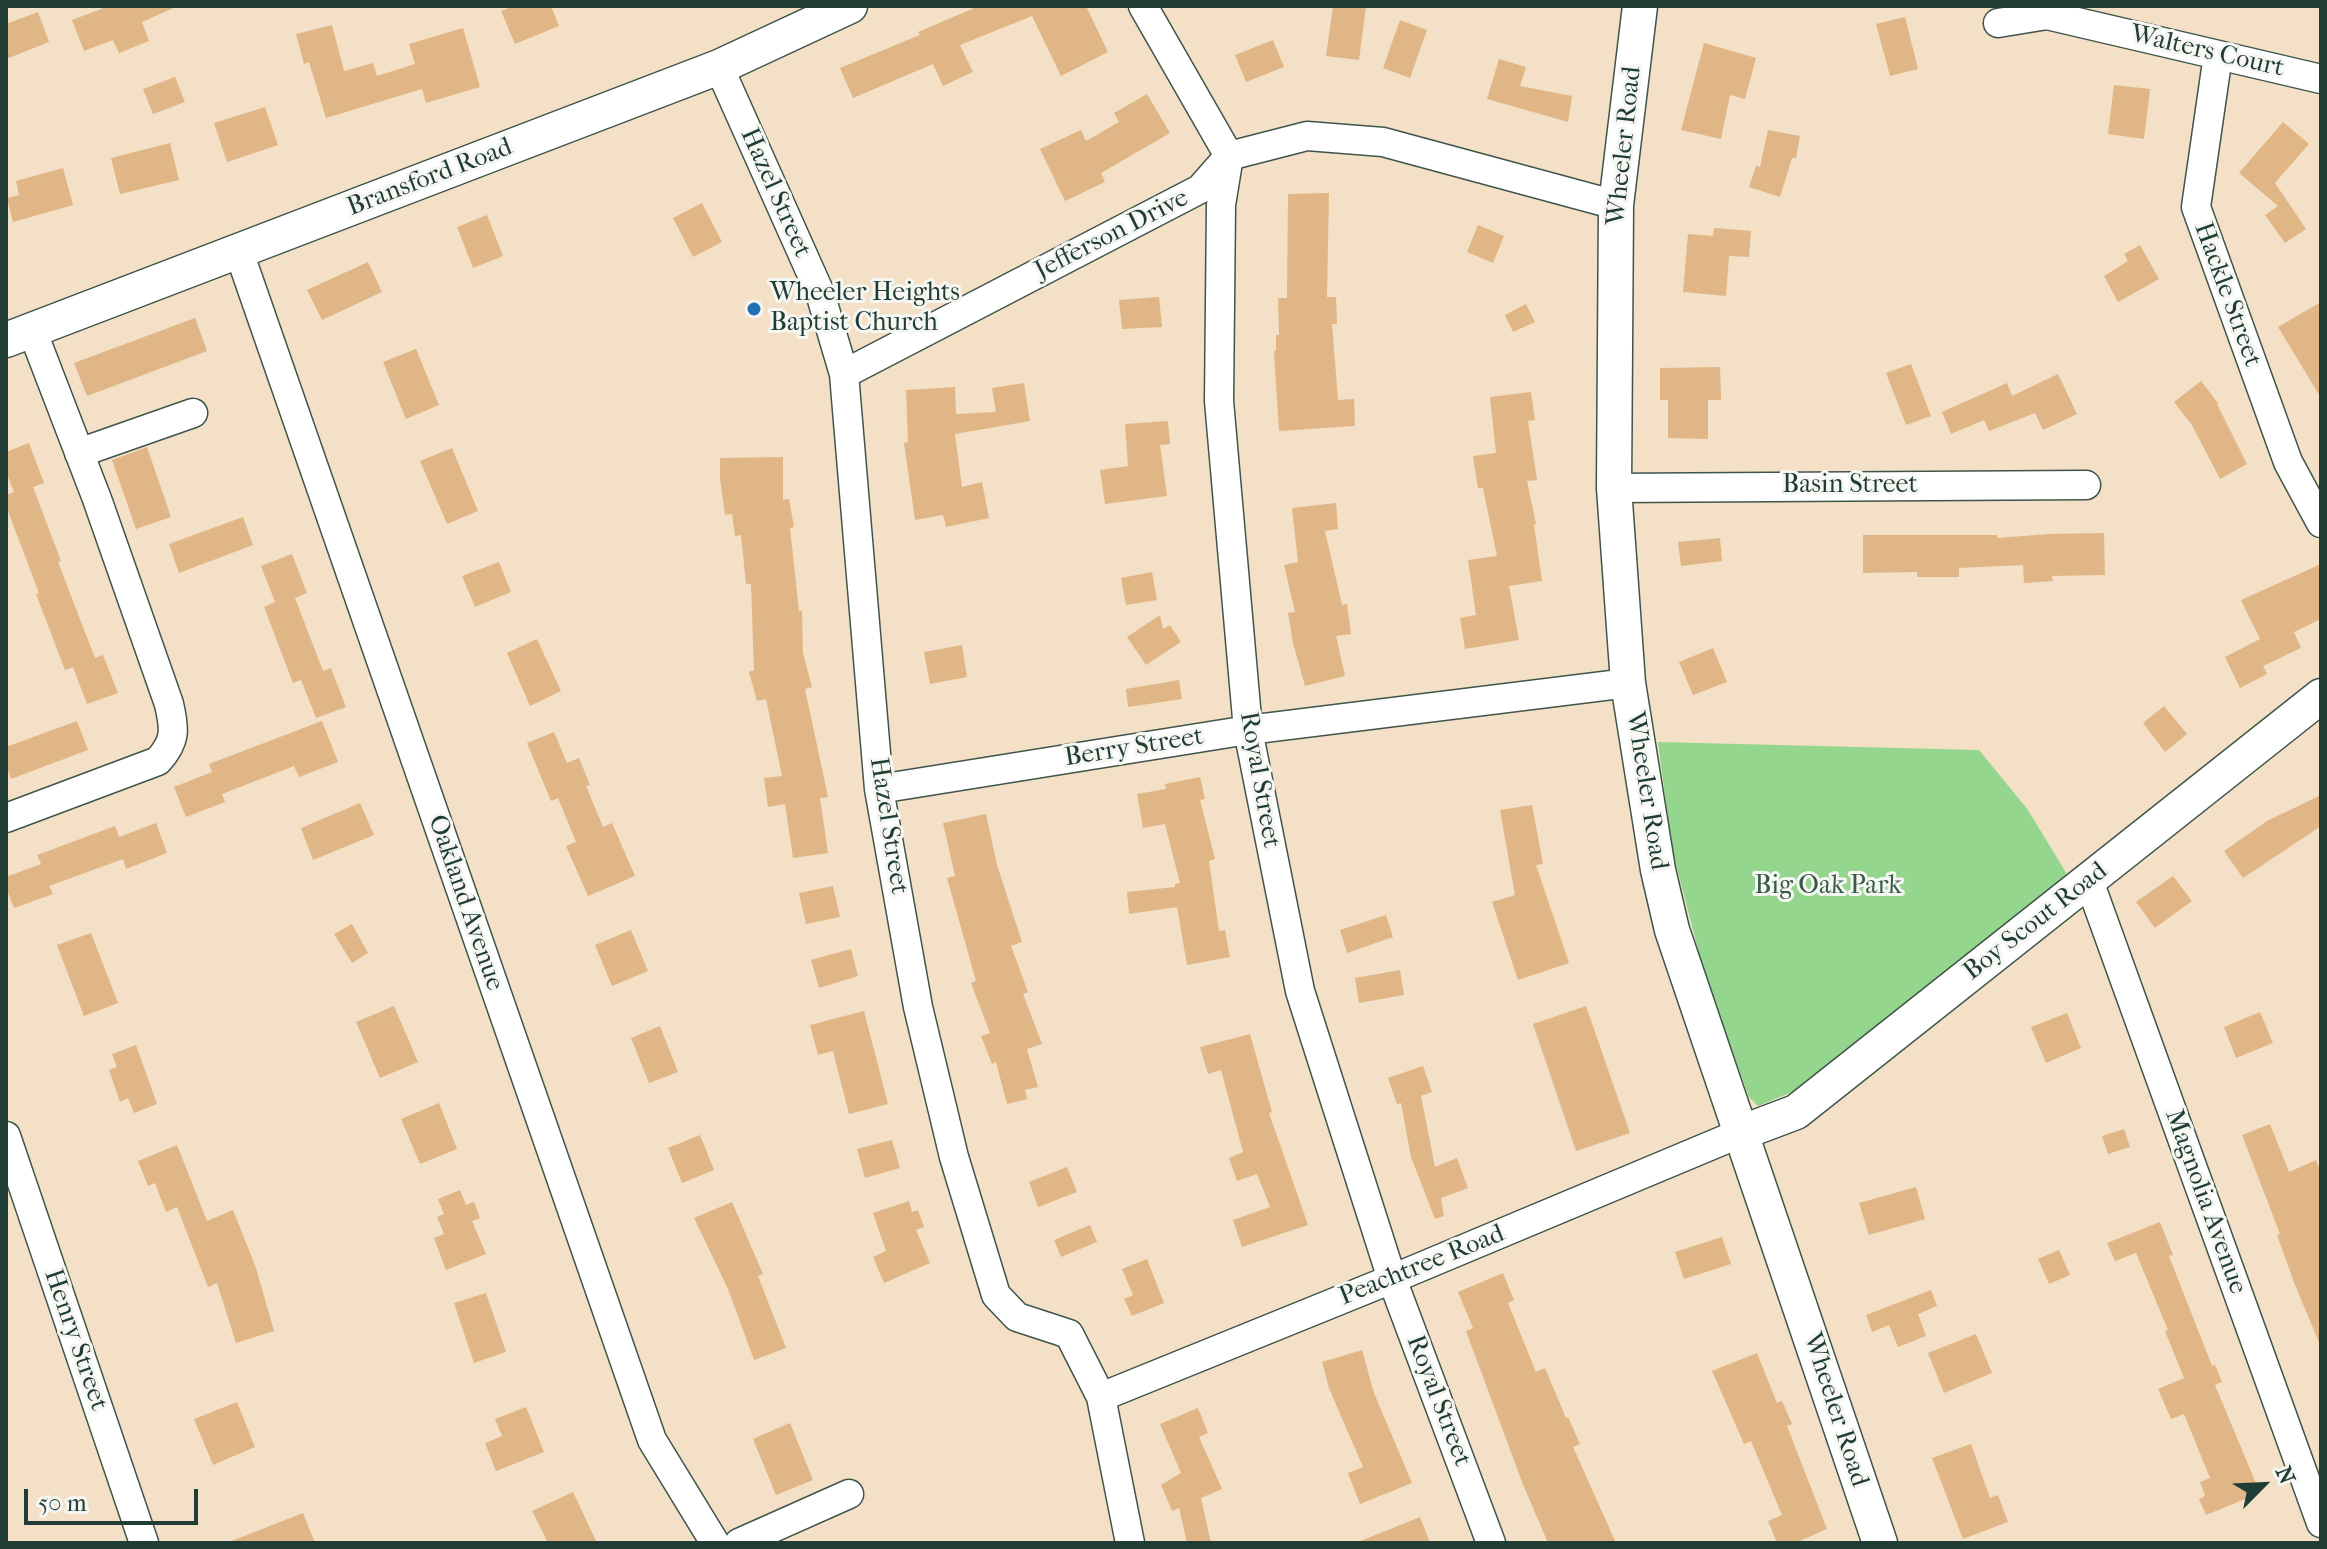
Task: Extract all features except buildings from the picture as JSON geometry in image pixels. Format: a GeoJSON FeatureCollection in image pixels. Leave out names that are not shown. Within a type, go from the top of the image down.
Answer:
{"type":"FeatureCollection","features":[{"type":"Feature","properties":{"kind":"street","name":"Bransford Road"},"geometry":{"type":"LineString","coordinates":[[19,335],[719,67],[850,6]]}},
{"type":"Feature","properties":{"kind":"street"},"geometry":{"type":"LineString","coordinates":[[1143,6],[1229,156],[1307,136],[1383,142],[1616,205]]}},
{"type":"Feature","properties":{"kind":"street","name":"Wheeler Road"},"geometry":{"type":"LineString","coordinates":[[1640,6],[1616,205],[1614,488],[1628,683],[1658,870],[1672,930],[1743,1132],[1879,1543]]}},
{"type":"Feature","properties":{"kind":"street","name":"Walters Court"},"geometry":{"type":"LineString","coordinates":[[1998,23],[2047,15],[2321,79]]}},
{"type":"Feature","properties":{"kind":"street","name":"Hackle Street"},"geometry":{"type":"LineString","coordinates":[[2218,55],[2196,207],[2288,462],[2321,523]]}},
{"type":"Feature","properties":{"kind":"street","name":"Hazel Street"},"geometry":{"type":"LineString","coordinates":[[719,67],[820,293],[844,374],[879,789],[918,1007],[954,1157],[996,1295],[1017,1317],[1069,1334],[1101,1397],[1130,1543]]}},
{"type":"Feature","properties":{"kind":"street","name":"Jefferson Drive"},"geometry":{"type":"LineString","coordinates":[[844,374],[1200,189],[1229,156]]}},
{"type":"Feature","properties":{"kind":"street","name":"Royal Street"},"geometry":{"type":"LineString","coordinates":[[1229,156],[1221,205],[1219,401],[1248,730],[1300,991],[1392,1279],[1491,1543]]}},
{"type":"Feature","properties":{"kind":"street","name":"Oakland Avenue"},"geometry":{"type":"LineString","coordinates":[[239,252],[652,1440],[715,1543]]}},
{"type":"Feature","properties":{"kind":"street"},"geometry":{"type":"LineString","coordinates":[[6,818],[158,761],[170,747],[174,727],[169,704],[79,453],[19,335]]}},
{"type":"Feature","properties":{"kind":"street"},"geometry":{"type":"LineString","coordinates":[[79,453],[193,413]]}},
{"type":"Feature","properties":{"kind":"street","name":"Basin Street"},"geometry":{"type":"LineString","coordinates":[[1614,488],[2086,485]]}},
{"type":"Feature","properties":{"kind":"street","name":"Berry Street"},"geometry":{"type":"LineString","coordinates":[[879,789],[1248,730],[1628,683]]}},
{"type":"Feature","properties":{"kind":"street","name":"Boy Scout Road"},"geometry":{"type":"LineString","coordinates":[[1743,1132],[1796,1112],[2321,696]]}},
{"type":"Feature","properties":{"kind":"street","name":"Magnolia Avenue"},"geometry":{"type":"LineString","coordinates":[[2089,881],[2321,1523]]}},
{"type":"Feature","properties":{"kind":"street","name":"Peachtree Road"},"geometry":{"type":"LineString","coordinates":[[1101,1397],[1743,1132]]}},
{"type":"Feature","properties":{"kind":"street","name":"Henry Street"},"geometry":{"type":"LineString","coordinates":[[6,1136],[144,1543]]}},
{"type":"Feature","properties":{"kind":"street"},"geometry":{"type":"LineString","coordinates":[[739,1543],[849,1494]]}},
{"type":"Feature","properties":{"kind":"green space","name":"Big Oak Park"},"geometry":{"type":"Polygon","coordinates":[[[1658,742],[1979,750],[2028,810],[2071,881],[1794,1091],[1758,1106],[1749,1097],[1706,980],[1672,849],[1658,742]]]}},
{"type":"Feature","properties":{"kind":"place","name":"Wheeler Heights Baptist Church"},"geometry":{"type":"Point","coordinates":[754,309]}}]}
